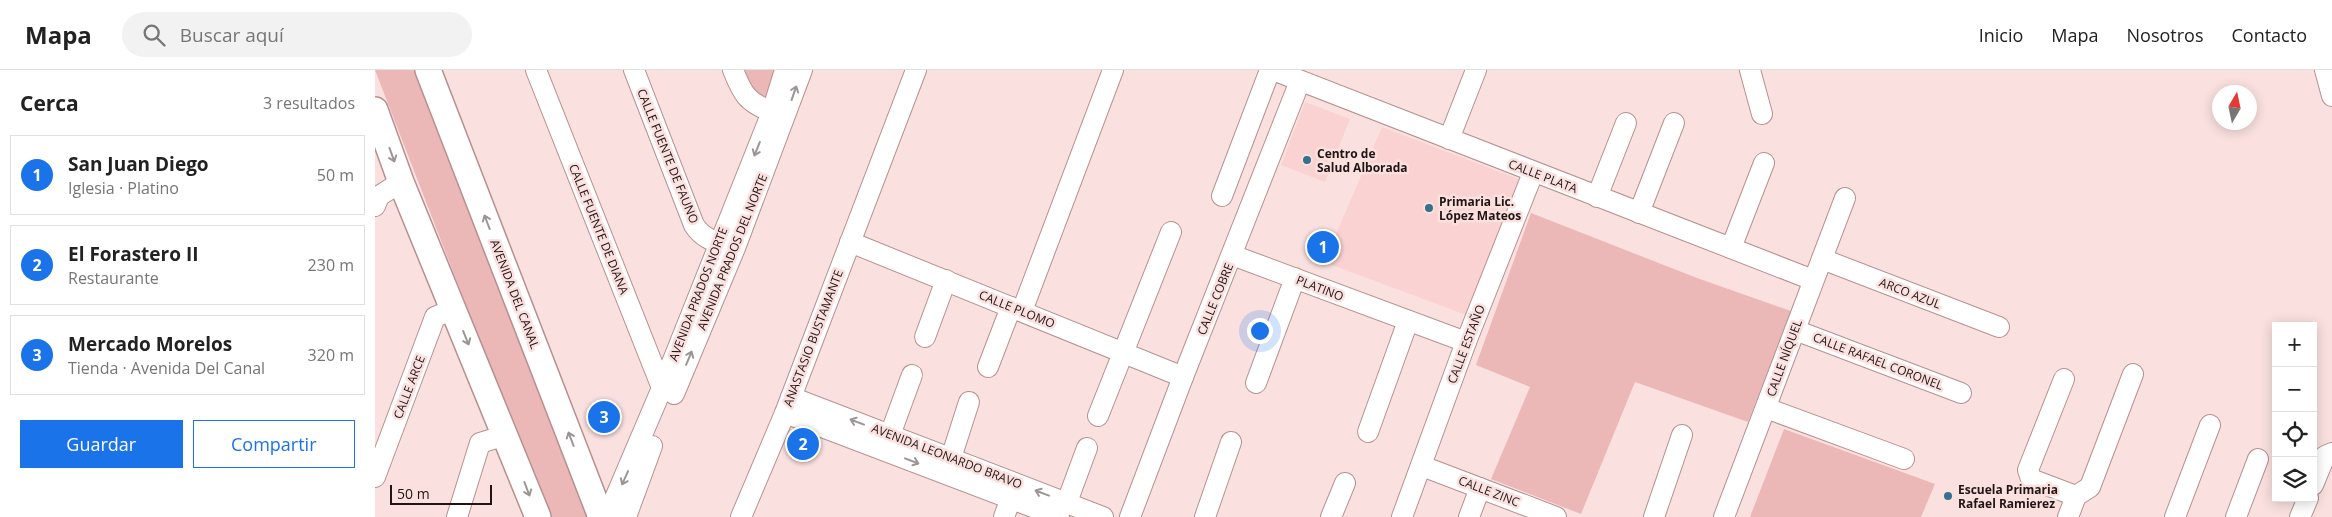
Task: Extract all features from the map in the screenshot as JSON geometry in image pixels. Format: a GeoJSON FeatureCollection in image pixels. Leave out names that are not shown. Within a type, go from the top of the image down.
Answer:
{"type":"FeatureCollection","features":[{"type":"Feature","properties":{"kind":"main road","name":"AVENIDA DEL CANAL"},"geometry":{"type":"LineString","coordinates":[[428,70],[601,517]]}},
{"type":"Feature","properties":{"kind":"main road"},"geometry":{"type":"LineString","coordinates":[[375,110],[401,182],[455,309],[537,517]]}},
{"type":"Feature","properties":{"kind":"street","name":"CALLE FUENTE DE DIANA"},"geometry":{"type":"LineString","coordinates":[[536,70],[662,388]]}},
{"type":"Feature","properties":{"kind":"street","name":"CALLE FUENTE DE FAUNO"},"geometry":{"type":"LineString","coordinates":[[634,70],[694,224],[700,233],[727,245]]}},
{"type":"Feature","properties":{"kind":"street"},"geometry":{"type":"LineString","coordinates":[[733,70],[741,90],[749,101],[772,112]]}},
{"type":"Feature","properties":{"kind":"street","name":"AVENIDA PRADOS NORTE"},"geometry":{"type":"LineString","coordinates":[[607,517],[662,388],[727,245],[785,70]]}},
{"type":"Feature","properties":{"kind":"street","name":"AVENIDA PRADOS DEL NORTE"},"geometry":{"type":"LineString","coordinates":[[626,517],[727,245],[802,70]]}},
{"type":"Feature","properties":{"kind":"street","name":"ANASTASIO BUSTAMANTE"},"geometry":{"type":"LineString","coordinates":[[741,517],[788,405],[916,70]]}},
{"type":"Feature","properties":{"kind":"street"},"geometry":{"type":"LineString","coordinates":[[988,367],[1016,309],[1113,70]]}},
{"type":"Feature","properties":{"kind":"street"},"geometry":{"type":"LineString","coordinates":[[1222,196],[1271,70]]}},
{"type":"Feature","properties":{"kind":"street","name":"CALLE PLATA"},"geometry":{"type":"LineString","coordinates":[[1271,70],[1813,280]]}},
{"type":"Feature","properties":{"kind":"street"},"geometry":{"type":"LineString","coordinates":[[1449,139],[1475,70]]}},
{"type":"Feature","properties":{"kind":"street"},"geometry":{"type":"LineString","coordinates":[[1750,70],[1761,114]]}},
{"type":"Feature","properties":{"kind":"street"},"geometry":{"type":"LineString","coordinates":[[2325,70],[2332,96]]}},
{"type":"Feature","properties":{"kind":"street","name":"CALLE COBRE"},"geometry":{"type":"LineString","coordinates":[[1130,517],[1300,81]]}},
{"type":"Feature","properties":{"kind":"street"},"geometry":{"type":"LineString","coordinates":[[1597,197],[1625,122]]}},
{"type":"Feature","properties":{"kind":"street"},"geometry":{"type":"LineString","coordinates":[[1639,213],[1675,123]]}},
{"type":"Feature","properties":{"kind":"street"},"geometry":{"type":"LineString","coordinates":[[1731,248],[1764,163]]}},
{"type":"Feature","properties":{"kind":"street","name":"CALLE ESTAÑO"},"geometry":{"type":"LineString","coordinates":[[1402,517],[1466,342],[1533,173]]}},
{"type":"Feature","properties":{"kind":"street"},"geometry":{"type":"LineString","coordinates":[[375,206],[379,196],[401,182]]}},
{"type":"Feature","properties":{"kind":"street","name":"CALLE NÍQUEL"},"geometry":{"type":"LineString","coordinates":[[1724,517],[1845,198]]}},
{"type":"Feature","properties":{"kind":"street"},"geometry":{"type":"LineString","coordinates":[[1098,416],[1171,232]]}},
{"type":"Feature","properties":{"kind":"street","name":"CALLE PLOMO"},"geometry":{"type":"LineString","coordinates":[[850,242],[1183,377]]}},
{"type":"Feature","properties":{"kind":"street","name":"PLATINO"},"geometry":{"type":"LineString","coordinates":[[1232,255],[1466,342]]}},
{"type":"Feature","properties":{"kind":"street","name":"ARCO AZUL"},"geometry":{"type":"LineString","coordinates":[[1822,259],[1999,327]]}},
{"type":"Feature","properties":{"kind":"street"},"geometry":{"type":"LineString","coordinates":[[1256,383],[1295,278]]}},
{"type":"Feature","properties":{"kind":"street"},"geometry":{"type":"LineString","coordinates":[[925,337],[946,280]]}},
{"type":"Feature","properties":{"kind":"street","name":"CALLE ARCE"},"geometry":{"type":"LineString","coordinates":[[375,477],[435,317],[455,309]]}},
{"type":"Feature","properties":{"kind":"street"},"geometry":{"type":"LineString","coordinates":[[1368,432],[1408,321]]}},
{"type":"Feature","properties":{"kind":"street","name":"CALLE RAFAEL CORONEL"},"geometry":{"type":"LineString","coordinates":[[1795,330],[1961,393]]}},
{"type":"Feature","properties":{"kind":"street"},"geometry":{"type":"LineString","coordinates":[[2068,517],[2076,496],[2090,487],[2133,374]]}},
{"type":"Feature","properties":{"kind":"street"},"geometry":{"type":"LineString","coordinates":[[890,434],[912,375]]}},
{"type":"Feature","properties":{"kind":"street"},"geometry":{"type":"LineString","coordinates":[[2063,379],[2027,470],[2031,478],[2076,496]]}},
{"type":"Feature","properties":{"kind":"street"},"geometry":{"type":"LineString","coordinates":[[951,458],[969,402]]}},
{"type":"Feature","properties":{"kind":"street","name":"AVENIDA LEONARDO BRAVO"},"geometry":{"type":"LineString","coordinates":[[788,405],[890,434],[951,458],[1063,510]]}},
{"type":"Feature","properties":{"kind":"street","name":"AVENIDA LEONARDO BRAVO"},"geometry":{"type":"LineString","coordinates":[[788,405],[1011,498],[1103,517]]}},
{"type":"Feature","properties":{"kind":"street"},"geometry":{"type":"LineString","coordinates":[[1766,408],[1904,459]]}},
{"type":"Feature","properties":{"kind":"street"},"geometry":{"type":"LineString","coordinates":[[2175,517],[2210,425]]}},
{"type":"Feature","properties":{"kind":"street"},"geometry":{"type":"LineString","coordinates":[[457,517],[480,443],[506,436]]}},
{"type":"Feature","properties":{"kind":"street"},"geometry":{"type":"LineString","coordinates":[[1654,517],[1682,436]]}},
{"type":"Feature","properties":{"kind":"street"},"geometry":{"type":"LineString","coordinates":[[1205,517],[1231,442]]}},
{"type":"Feature","properties":{"kind":"street"},"geometry":{"type":"LineString","coordinates":[[1063,510],[1087,448]]}},
{"type":"Feature","properties":{"kind":"street"},"geometry":{"type":"LineString","coordinates":[[2317,475],[2325,456],[2332,453]]}},
{"type":"Feature","properties":{"kind":"street"},"geometry":{"type":"LineString","coordinates":[[2236,517],[2258,459]]}},
{"type":"Feature","properties":{"kind":"street","name":"CALLE ZINC"},"geometry":{"type":"LineString","coordinates":[[1421,466],[1556,517]]}},
{"type":"Feature","properties":{"kind":"street"},"geometry":{"type":"LineString","coordinates":[[1331,517],[1345,484]]}},
{"type":"Feature","properties":{"kind":"street"},"geometry":{"type":"LineString","coordinates":[[1469,517],[1480,488]]}},
{"type":"Feature","properties":{"kind":"street"},"geometry":{"type":"LineString","coordinates":[[1004,517],[1011,498]]}},
{"type":"Feature","properties":{"kind":"street"},"geometry":{"type":"LineString","coordinates":[[2301,517],[2307,502]]}},
{"type":"Feature","properties":{"kind":"shaded area"},"geometry":{"type":"Polygon","coordinates":[[[375,70],[419,70],[588,517],[548,517],[375,70]]]}},
{"type":"Feature","properties":{"kind":"shaded area"},"geometry":{"type":"Polygon","coordinates":[[[744,70],[780,70],[767,101],[750,86],[744,70]]]}},
{"type":"Feature","properties":{"kind":"shaded area"},"geometry":{"type":"Polygon","coordinates":[[[1305,102],[1350,119],[1325,182],[1281,165],[1305,102]]]}},
{"type":"Feature","properties":{"kind":"shaded area","name":"Primaria Lic. López Mateos"},"geometry":{"type":"Polygon","coordinates":[[[1382,127],[1521,180],[1469,316],[1324,262],[1382,127]]]}},
{"type":"Feature","properties":{"kind":"shaded area"},"geometry":{"type":"Polygon","coordinates":[[[1531,213],[1697,278],[1791,311],[1748,422],[1635,382],[1581,514],[1491,479],[1530,387],[1476,365],[1531,213]]]}},
{"type":"Feature","properties":{"kind":"shaded area"},"geometry":{"type":"Polygon","coordinates":[[[1784,429],[1935,484],[1921,517],[1750,517],[1784,429]]]}},
{"type":"Feature","properties":{"kind":"place","name":"Centro de Salud Alborada"},"geometry":{"type":"Point","coordinates":[1307,160]}},
{"type":"Feature","properties":{"kind":"place","name":"Primaria Lic. López Mateos"},"geometry":{"type":"Point","coordinates":[1429,208]}},
{"type":"Feature","properties":{"kind":"place","name":"San Juan Diego"},"geometry":{"type":"Point","coordinates":[1323,247]}},
{"type":"Feature","properties":{"kind":"place","name":"Mercado Morelos"},"geometry":{"type":"Point","coordinates":[604,417]}},
{"type":"Feature","properties":{"kind":"place","name":"El Forastero II"},"geometry":{"type":"Point","coordinates":[803,444]}},
{"type":"Feature","properties":{"kind":"place","name":"Escuela Primaria Rafael Ramierez"},"geometry":{"type":"Point","coordinates":[1948,496]}}]}
